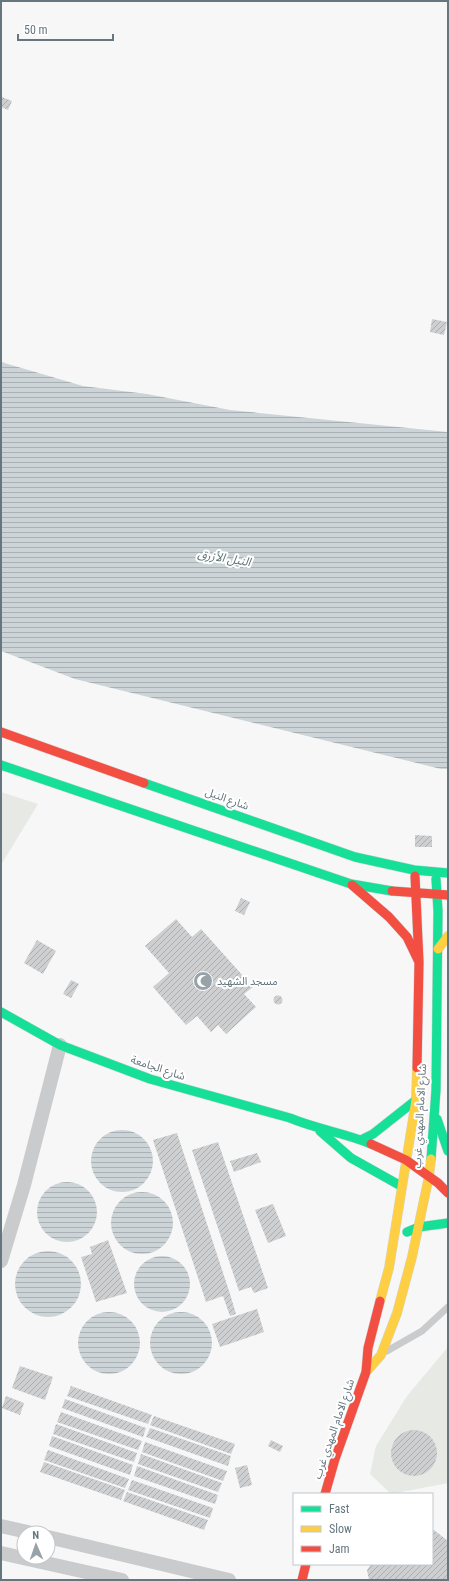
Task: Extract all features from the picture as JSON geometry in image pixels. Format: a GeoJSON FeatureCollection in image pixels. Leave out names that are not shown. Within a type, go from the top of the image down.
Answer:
{"type":"FeatureCollection","features":[{"type":"Feature","properties":{"kind":"main road","name":"شارع النيل"},"geometry":{"type":"LineString","coordinates":[[1,732],[198,806],[355,858],[414,870],[448,873]]}},
{"type":"Feature","properties":{"kind":"main road"},"geometry":{"type":"LineString","coordinates":[[1,765],[192,826],[351,884],[384,890],[448,895]]}},
{"type":"Feature","properties":{"kind":"main road","name":"شارع الامام المهدي غرب"},"geometry":{"type":"LineString","coordinates":[[325,1493],[335,1459],[366,1372],[368,1348],[389,1268],[416,1100],[419,962],[414,870]]}},
{"type":"Feature","properties":{"kind":"main road","name":"شارع الامام المهدي غرب"},"geometry":{"type":"LineString","coordinates":[[366,1372],[381,1355],[397,1313],[419,1227],[429,1176],[435,1112],[438,949],[435,873]]}},
{"type":"Feature","properties":{"kind":"main road"},"geometry":{"type":"LineString","coordinates":[[351,884],[389,917],[407,937],[419,962]]}},
{"type":"Feature","properties":{"kind":"main road"},"geometry":{"type":"LineString","coordinates":[[438,949],[448,936]]}},
{"type":"Feature","properties":{"kind":"main road","name":"شارع الجامعة"},"geometry":{"type":"LineString","coordinates":[[1,1012],[60,1045],[150,1079],[290,1118],[361,1140],[406,1160],[429,1176],[448,1193]]}},
{"type":"Feature","properties":{"kind":"main road"},"geometry":{"type":"LineString","coordinates":[[361,1140],[373,1134],[416,1100]]}},
{"type":"Feature","properties":{"kind":"main road"},"geometry":{"type":"LineString","coordinates":[[435,1112],[448,1151]]}},
{"type":"Feature","properties":{"kind":"main road","name":"شارع الجامعة"},"geometry":{"type":"LineString","coordinates":[[316,1127],[351,1158],[401,1186]]}},
{"type":"Feature","properties":{"kind":"main road"},"geometry":{"type":"LineString","coordinates":[[394,1240],[419,1227],[448,1223]]}},
{"type":"Feature","properties":{"kind":"main road"},"geometry":{"type":"LineString","coordinates":[[302,1580],[306,1565]]}},
{"type":"Feature","properties":{"kind":"street"},"geometry":{"type":"LineString","coordinates":[[1,1261],[24,1185],[60,1045]]}},
{"type":"Feature","properties":{"kind":"street"},"geometry":{"type":"LineString","coordinates":[[1,1526],[16,1529]]}},
{"type":"Feature","properties":{"kind":"street"},"geometry":{"type":"LineString","coordinates":[[56,1539],[229,1580]]}},
{"type":"Feature","properties":{"kind":"street"},"geometry":{"type":"LineString","coordinates":[[1,1553],[122,1580]]}},
{"type":"Feature","properties":{"kind":"lane"},"geometry":{"type":"LineString","coordinates":[[381,1355],[422,1331],[448,1307]]}},
{"type":"Feature","properties":{"kind":"shaded area"},"geometry":{"type":"Polygon","coordinates":[[[1,792],[38,804],[1,865],[1,792]]]}},
{"type":"Feature","properties":{"kind":"shaded area"},"geometry":{"type":"Polygon","coordinates":[[[448,1347],[448,1483],[390,1493],[370,1474],[376,1446],[407,1396],[448,1347]]]}},
{"type":"Feature","properties":{"kind":"water","name":"النيل الأزرق"},"geometry":{"type":"Polygon","coordinates":[[[1,362],[83,386],[147,394],[230,410],[448,432],[448,769],[441,769],[75,679],[1,651],[1,362]]]}},
{"type":"Feature","properties":{"kind":"water"},"geometry":{"type":"Polygon","coordinates":[[[116,1130],[128,1130],[144,1139],[151,1149],[153,1161],[151,1173],[144,1183],[128,1192],[116,1192],[105,1187],[96,1178],[91,1167],[91,1155],[96,1144],[105,1135],[116,1130]]]}},
{"type":"Feature","properties":{"kind":"water"},"geometry":{"type":"Polygon","coordinates":[[[61,1182],[73,1182],[84,1187],[92,1195],[97,1206],[95,1224],[84,1237],[73,1242],[61,1242],[50,1237],[42,1229],[37,1218],[37,1206],[42,1195],[50,1187],[61,1182]]]}},
{"type":"Feature","properties":{"kind":"water"},"geometry":{"type":"Polygon","coordinates":[[[142,1192],[154,1194],[164,1201],[171,1211],[173,1223],[171,1235],[164,1245],[154,1252],[142,1254],[130,1252],[120,1245],[113,1235],[111,1223],[113,1211],[120,1201],[130,1194],[142,1192]]]}},
{"type":"Feature","properties":{"kind":"water"},"geometry":{"type":"Polygon","coordinates":[[[48,1251],[61,1254],[71,1261],[78,1271],[81,1284],[78,1297],[71,1307],[61,1314],[48,1317],[35,1314],[25,1307],[18,1297],[15,1284],[18,1271],[25,1261],[35,1254],[48,1251]]]}},
{"type":"Feature","properties":{"kind":"water"},"geometry":{"type":"Polygon","coordinates":[[[156,1256],[168,1256],[178,1260],[186,1268],[190,1278],[190,1290],[186,1300],[178,1308],[168,1312],[156,1312],[146,1308],[138,1300],[134,1290],[134,1278],[138,1268],[146,1260],[156,1256]]]}},
{"type":"Feature","properties":{"kind":"water"},"geometry":{"type":"Polygon","coordinates":[[[109,1312],[121,1315],[131,1321],[137,1331],[140,1343],[137,1355],[131,1365],[121,1371],[109,1374],[97,1371],[87,1365],[81,1355],[78,1343],[81,1331],[87,1321],[97,1315],[109,1312]]]}},
{"type":"Feature","properties":{"kind":"water"},"geometry":{"type":"Polygon","coordinates":[[[181,1312],[193,1315],[203,1321],[209,1331],[212,1343],[209,1355],[203,1365],[193,1371],[181,1374],[169,1371],[159,1365],[153,1355],[150,1343],[153,1331],[159,1321],[169,1315],[181,1312]]]}},
{"type":"Feature","properties":{"kind":"building"},"geometry":{"type":"Polygon","coordinates":[[[2,97],[12,101],[8,110],[1,107],[2,97]]]}},
{"type":"Feature","properties":{"kind":"building"},"geometry":{"type":"Polygon","coordinates":[[[432,319],[447,322],[444,335],[430,332],[432,319]]]}},
{"type":"Feature","properties":{"kind":"building"},"geometry":{"type":"Polygon","coordinates":[[[415,835],[432,836],[432,847],[415,847],[415,835]]]}},
{"type":"Feature","properties":{"kind":"building"},"geometry":{"type":"Polygon","coordinates":[[[241,898],[250,902],[244,915],[235,911],[241,898]]]}},
{"type":"Feature","properties":{"kind":"building","name":"مسجد الشهيد"},"geometry":{"type":"Polygon","coordinates":[[[176,919],[192,937],[201,929],[253,987],[244,994],[256,1007],[226,1034],[218,1025],[211,1032],[197,1016],[186,1025],[153,987],[169,973],[145,946],[176,919]]]}},
{"type":"Feature","properties":{"kind":"building"},"geometry":{"type":"Polygon","coordinates":[[[37,940],[56,951],[43,974],[24,963],[37,940]]]}},
{"type":"Feature","properties":{"kind":"building"},"geometry":{"type":"Polygon","coordinates":[[[71,980],[79,984],[71,998],[63,994],[71,980]]]}},
{"type":"Feature","properties":{"kind":"building"},"geometry":{"type":"Polygon","coordinates":[[[276,996],[280,996],[282,1000],[280,1004],[276,1004],[274,1002],[274,998],[276,996]]]}},
{"type":"Feature","properties":{"kind":"building"},"geometry":{"type":"Polygon","coordinates":[[[177,1133],[236,1314],[230,1316],[223,1296],[206,1302],[153,1140],[177,1133]]]}},
{"type":"Feature","properties":{"kind":"building"},"geometry":{"type":"Polygon","coordinates":[[[218,1142],[268,1288],[254,1293],[251,1287],[239,1291],[192,1150],[218,1142]]]}},
{"type":"Feature","properties":{"kind":"building"},"geometry":{"type":"Polygon","coordinates":[[[257,1153],[261,1162],[234,1172],[230,1161],[257,1153]]]}},
{"type":"Feature","properties":{"kind":"building"},"geometry":{"type":"Polygon","coordinates":[[[273,1204],[286,1236],[268,1243],[255,1210],[273,1204]]]}},
{"type":"Feature","properties":{"kind":"building"},"geometry":{"type":"Polygon","coordinates":[[[108,1240],[127,1293],[96,1302],[81,1257],[92,1254],[90,1247],[108,1240]]]}},
{"type":"Feature","properties":{"kind":"building"},"geometry":{"type":"Polygon","coordinates":[[[257,1309],[264,1332],[220,1347],[212,1324],[257,1309]]]}},
{"type":"Feature","properties":{"kind":"building"},"geometry":{"type":"Polygon","coordinates":[[[20,1366],[53,1377],[45,1400],[12,1388],[20,1366]]]}},
{"type":"Feature","properties":{"kind":"building"},"geometry":{"type":"Polygon","coordinates":[[[71,1386],[152,1415],[148,1424],[67,1396],[71,1386]]]}},
{"type":"Feature","properties":{"kind":"building"},"geometry":{"type":"Polygon","coordinates":[[[6,1396],[24,1403],[20,1415],[2,1408],[6,1396]]]}},
{"type":"Feature","properties":{"kind":"building"},"geometry":{"type":"Polygon","coordinates":[[[65,1399],[146,1428],[143,1437],[62,1408],[65,1399]]]}},
{"type":"Feature","properties":{"kind":"building"},"geometry":{"type":"Polygon","coordinates":[[[61,1412],[142,1441],[138,1450],[57,1422],[61,1412]]]}},
{"type":"Feature","properties":{"kind":"building"},"geometry":{"type":"Polygon","coordinates":[[[154,1416],[235,1444],[231,1454],[150,1425],[154,1416]]]}},
{"type":"Feature","properties":{"kind":"building"},"geometry":{"type":"Polygon","coordinates":[[[56,1424],[137,1453],[134,1462],[53,1434],[56,1424]]]}},
{"type":"Feature","properties":{"kind":"building"},"geometry":{"type":"Polygon","coordinates":[[[150,1428],[231,1456],[228,1466],[146,1437],[150,1428]]]}},
{"type":"Feature","properties":{"kind":"building"},"geometry":{"type":"Polygon","coordinates":[[[419,1430],[423,1431],[433,1440],[436,1444],[436,1462],[427,1472],[419,1476],[409,1476],[401,1472],[392,1462],[391,1448],[395,1440],[405,1431],[419,1430]]]}},
{"type":"Feature","properties":{"kind":"building"},"geometry":{"type":"Polygon","coordinates":[[[52,1436],[133,1465],[130,1475],[49,1446],[52,1436]]]}},
{"type":"Feature","properties":{"kind":"building"},"geometry":{"type":"Polygon","coordinates":[[[271,1440],[283,1446],[280,1452],[268,1446],[271,1440]]]}},
{"type":"Feature","properties":{"kind":"building"},"geometry":{"type":"Polygon","coordinates":[[[145,1442],[227,1471],[223,1481],[142,1452],[145,1442]]]}},
{"type":"Feature","properties":{"kind":"building"},"geometry":{"type":"Polygon","coordinates":[[[48,1450],[129,1479],[125,1488],[44,1460],[48,1450]]]}},
{"type":"Feature","properties":{"kind":"building"},"geometry":{"type":"Polygon","coordinates":[[[141,1454],[222,1483],[218,1492],[138,1464],[141,1454]]]}},
{"type":"Feature","properties":{"kind":"building"},"geometry":{"type":"Polygon","coordinates":[[[44,1462],[125,1490],[121,1500],[40,1472],[44,1462]]]}},
{"type":"Feature","properties":{"kind":"building"},"geometry":{"type":"Polygon","coordinates":[[[247,1465],[252,1485],[240,1488],[235,1468],[247,1465]]]}},
{"type":"Feature","properties":{"kind":"building"},"geometry":{"type":"Polygon","coordinates":[[[137,1466],[218,1495],[215,1504],[134,1476],[137,1466]]]}},
{"type":"Feature","properties":{"kind":"building"},"geometry":{"type":"Polygon","coordinates":[[[132,1480],[213,1508],[210,1518],[128,1490],[132,1480]]]}},
{"type":"Feature","properties":{"kind":"building"},"geometry":{"type":"Polygon","coordinates":[[[127,1492],[208,1520],[204,1530],[123,1501],[127,1492]]]}},
{"type":"Feature","properties":{"kind":"building"},"geometry":{"type":"Polygon","coordinates":[[[433,1530],[448,1541],[448,1580],[369,1580],[367,1570],[370,1565],[433,1565],[433,1530]]]}},
{"type":"Feature","properties":{"kind":"traffic: fast"},"geometry":{"type":"LineString","coordinates":[[1,765],[351,884],[392,891]]}},
{"type":"Feature","properties":{"kind":"traffic: fast"},"geometry":{"type":"LineString","coordinates":[[144,783],[355,857],[414,870],[448,873]]}},
{"type":"Feature","properties":{"kind":"traffic: fast"},"geometry":{"type":"LineString","coordinates":[[431,1159],[436,1090],[438,911],[436,879]]}},
{"type":"Feature","properties":{"kind":"traffic: fast"},"geometry":{"type":"LineString","coordinates":[[1,1012],[60,1045],[150,1079],[290,1118],[371,1144]]}},
{"type":"Feature","properties":{"kind":"traffic: fast"},"geometry":{"type":"LineString","coordinates":[[361,1140],[373,1134],[416,1100]]}},
{"type":"Feature","properties":{"kind":"traffic: fast"},"geometry":{"type":"LineString","coordinates":[[437,1119],[448,1151]]}},
{"type":"Feature","properties":{"kind":"traffic: fast"},"geometry":{"type":"LineString","coordinates":[[320,1131],[351,1158],[401,1186]]}},
{"type":"Feature","properties":{"kind":"traffic: fast"},"geometry":{"type":"LineString","coordinates":[[407,1232],[419,1227],[448,1223]]}},
{"type":"Feature","properties":{"kind":"traffic: slow"},"geometry":{"type":"LineString","coordinates":[[438,949],[448,936]]}},
{"type":"Feature","properties":{"kind":"traffic: slow"},"geometry":{"type":"LineString","coordinates":[[380,1301],[389,1268],[416,1100],[417,1068]]}},
{"type":"Feature","properties":{"kind":"traffic: slow"},"geometry":{"type":"LineString","coordinates":[[366,1372],[381,1355],[397,1313],[412,1257],[429,1176],[431,1159]]}},
{"type":"Feature","properties":{"kind":"traffic: jam"},"geometry":{"type":"LineString","coordinates":[[1,732],[144,783]]}},
{"type":"Feature","properties":{"kind":"traffic: jam"},"geometry":{"type":"LineString","coordinates":[[415,876],[419,962],[417,1068]]}},
{"type":"Feature","properties":{"kind":"traffic: jam"},"geometry":{"type":"LineString","coordinates":[[352,885],[389,917],[407,937],[419,962]]}},
{"type":"Feature","properties":{"kind":"traffic: jam"},"geometry":{"type":"LineString","coordinates":[[392,891],[448,895]]}},
{"type":"Feature","properties":{"kind":"traffic: jam"},"geometry":{"type":"LineString","coordinates":[[371,1144],[406,1160],[438,1183],[448,1193]]}},
{"type":"Feature","properties":{"kind":"traffic: jam"},"geometry":{"type":"LineString","coordinates":[[325,1493],[335,1459],[366,1372],[368,1348],[380,1301]]}},
{"type":"Feature","properties":{"kind":"traffic: jam"},"geometry":{"type":"LineString","coordinates":[[302,1580],[306,1565]]}},
{"type":"Feature","properties":{"kind":"place","name":"مسجد الشهيد"},"geometry":{"type":"Point","coordinates":[203,981]}}]}
